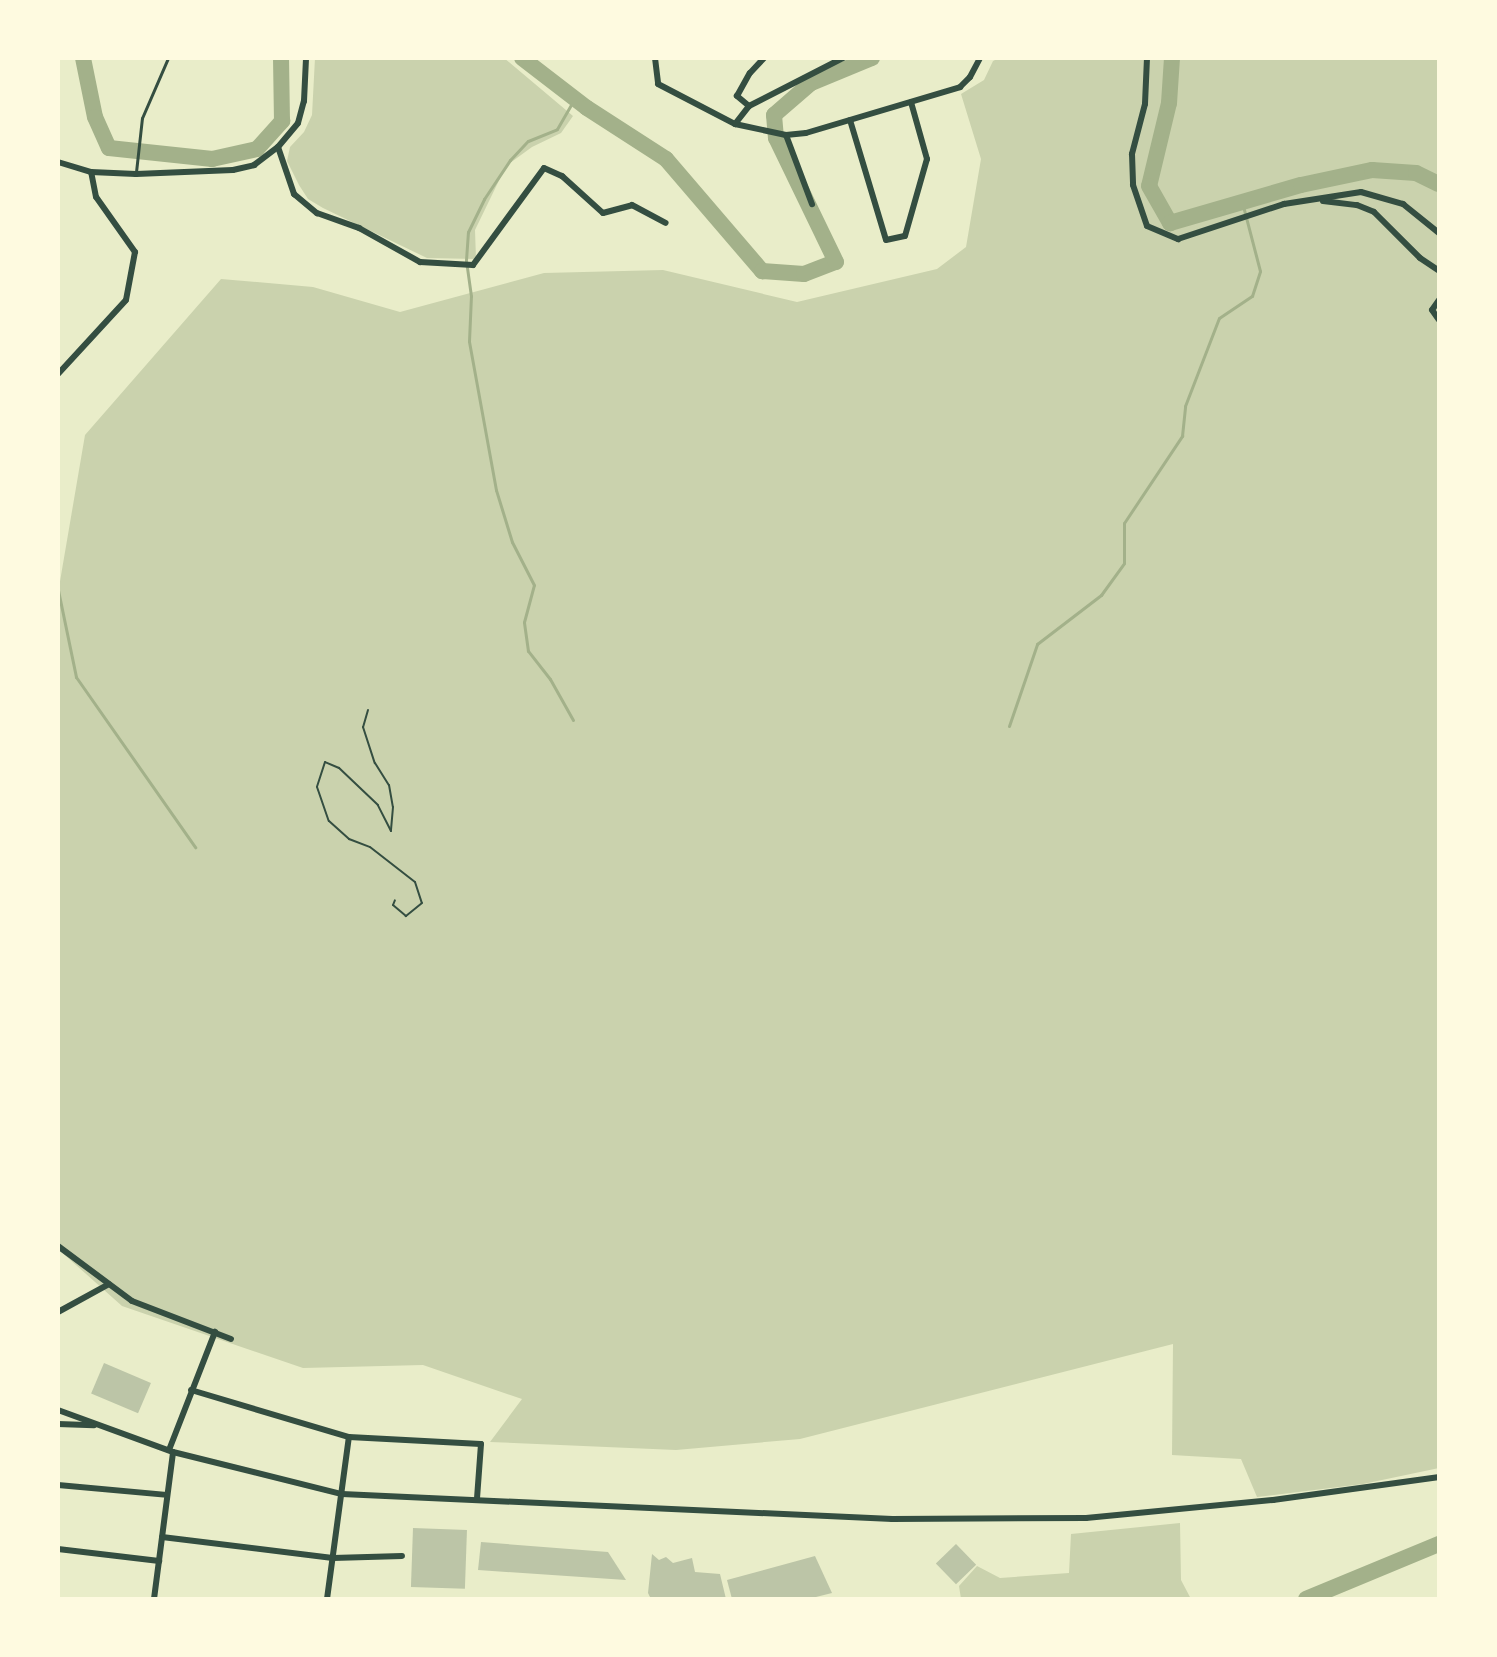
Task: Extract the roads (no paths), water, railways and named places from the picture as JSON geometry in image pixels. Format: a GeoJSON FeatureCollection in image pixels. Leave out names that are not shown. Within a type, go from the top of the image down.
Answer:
{"type":"FeatureCollection","features":[{"type":"Feature","properties":{"kind":"street"},"geometry":{"type":"LineString","coordinates":[[58,162],[91,172],[136,174],[233,170],[254,165],[278,147],[298,123],[304,101],[306,58]]}},
{"type":"Feature","properties":{"kind":"street"},"geometry":{"type":"LineString","coordinates":[[655,58],[658,84],[735,124],[783,134],[850,120],[960,87],[970,77],[980,58]]}},
{"type":"Feature","properties":{"kind":"street"},"geometry":{"type":"LineString","coordinates":[[749,106],[737,96],[750,73],[764,58]]}},
{"type":"Feature","properties":{"kind":"street"},"geometry":{"type":"LineString","coordinates":[[735,124],[749,106],[843,58]]}},
{"type":"Feature","properties":{"kind":"street"},"geometry":{"type":"LineString","coordinates":[[1147,58],[1145,104],[1132,154],[1133,185],[1147,226],[1178,239],[1284,204],[1361,192],[1384,196],[1425,218],[1439,233]]}},
{"type":"Feature","properties":{"kind":"street"},"geometry":{"type":"LineString","coordinates":[[850,120],[886,240],[905,236],[927,159],[911,102]]}},
{"type":"Feature","properties":{"kind":"street"},"geometry":{"type":"LineString","coordinates":[[783,134],[812,204]]}},
{"type":"Feature","properties":{"kind":"street"},"geometry":{"type":"LineString","coordinates":[[278,147],[294,194],[317,213],[359,228],[420,262],[473,265],[544,168],[562,176],[603,213],[632,205],[666,223]]}},
{"type":"Feature","properties":{"kind":"street"},"geometry":{"type":"LineString","coordinates":[[58,374],[126,300],[135,252],[96,197],[91,172]]}},
{"type":"Feature","properties":{"kind":"street"},"geometry":{"type":"LineString","coordinates":[[1308,200],[1357,205],[1374,212],[1420,258],[1439,271]]}},
{"type":"Feature","properties":{"kind":"street"},"geometry":{"type":"LineString","coordinates":[[1439,300],[1432,310],[1439,320]]}},
{"type":"Feature","properties":{"kind":"street"},"geometry":{"type":"LineString","coordinates":[[58,1246],[132,1301],[231,1339]]}},
{"type":"Feature","properties":{"kind":"street"},"geometry":{"type":"LineString","coordinates":[[58,1312],[109,1284]]}},
{"type":"Feature","properties":{"kind":"street"},"geometry":{"type":"LineString","coordinates":[[154,1599],[171,1451],[215,1332]]}},
{"type":"Feature","properties":{"kind":"street"},"geometry":{"type":"LineString","coordinates":[[191,1390],[349,1437],[481,1444],[477,1498]]}},
{"type":"Feature","properties":{"kind":"street"},"geometry":{"type":"LineString","coordinates":[[58,1410],[171,1451],[342,1494],[892,1519],[1086,1518],[1273,1500],[1439,1477]]}},
{"type":"Feature","properties":{"kind":"street"},"geometry":{"type":"LineString","coordinates":[[58,1424],[79,1422],[109,1428]]}},
{"type":"Feature","properties":{"kind":"street"},"geometry":{"type":"LineString","coordinates":[[327,1599],[349,1437]]}},
{"type":"Feature","properties":{"kind":"street"},"geometry":{"type":"LineString","coordinates":[[58,1485],[167,1495]]}},
{"type":"Feature","properties":{"kind":"street"},"geometry":{"type":"LineString","coordinates":[[162,1537],[333,1558],[402,1556]]}},
{"type":"Feature","properties":{"kind":"street"},"geometry":{"type":"LineString","coordinates":[[58,1549],[159,1561]]}},
{"type":"Feature","properties":{"kind":"lane"},"geometry":{"type":"LineString","coordinates":[[136,174],[142,118],[168,58]]}},
{"type":"Feature","properties":{"kind":"waterway"},"geometry":{"type":"LineString","coordinates":[[83,58],[95,117],[109,148],[212,159],[257,149],[282,121],[281,58]]}},
{"type":"Feature","properties":{"kind":"waterway"},"geometry":{"type":"LineString","coordinates":[[522,58],[587,108],[666,159],[762,271],[804,274],[836,262],[776,138],[774,115],[811,83],[872,58]]}},
{"type":"Feature","properties":{"kind":"waterway"},"geometry":{"type":"LineString","coordinates":[[1172,58],[1169,103],[1149,186],[1170,223],[1301,185],[1372,170],[1416,173],[1439,184]]}},
{"type":"Feature","properties":{"kind":"waterway"},"geometry":{"type":"LineString","coordinates":[[573,720],[550,679],[528,651],[524,622],[534,585],[512,542],[496,490],[469,341],[471,296],[466,260],[468,232],[484,199],[510,160],[528,141],[557,129],[575,98]]}},
{"type":"Feature","properties":{"kind":"waterway"},"geometry":{"type":"LineString","coordinates":[[1009,726],[1037,644],[1101,595],[1124,563],[1124,523],[1182,436],[1185,406],[1219,318],[1252,296],[1260,271],[1242,202]]}},
{"type":"Feature","properties":{"kind":"waterway"},"geometry":{"type":"LineString","coordinates":[[58,590],[76,677],[195,847]]}},
{"type":"Feature","properties":{"kind":"waterway"},"geometry":{"type":"LineString","coordinates":[[1306,1599],[1439,1544]]}}]}
